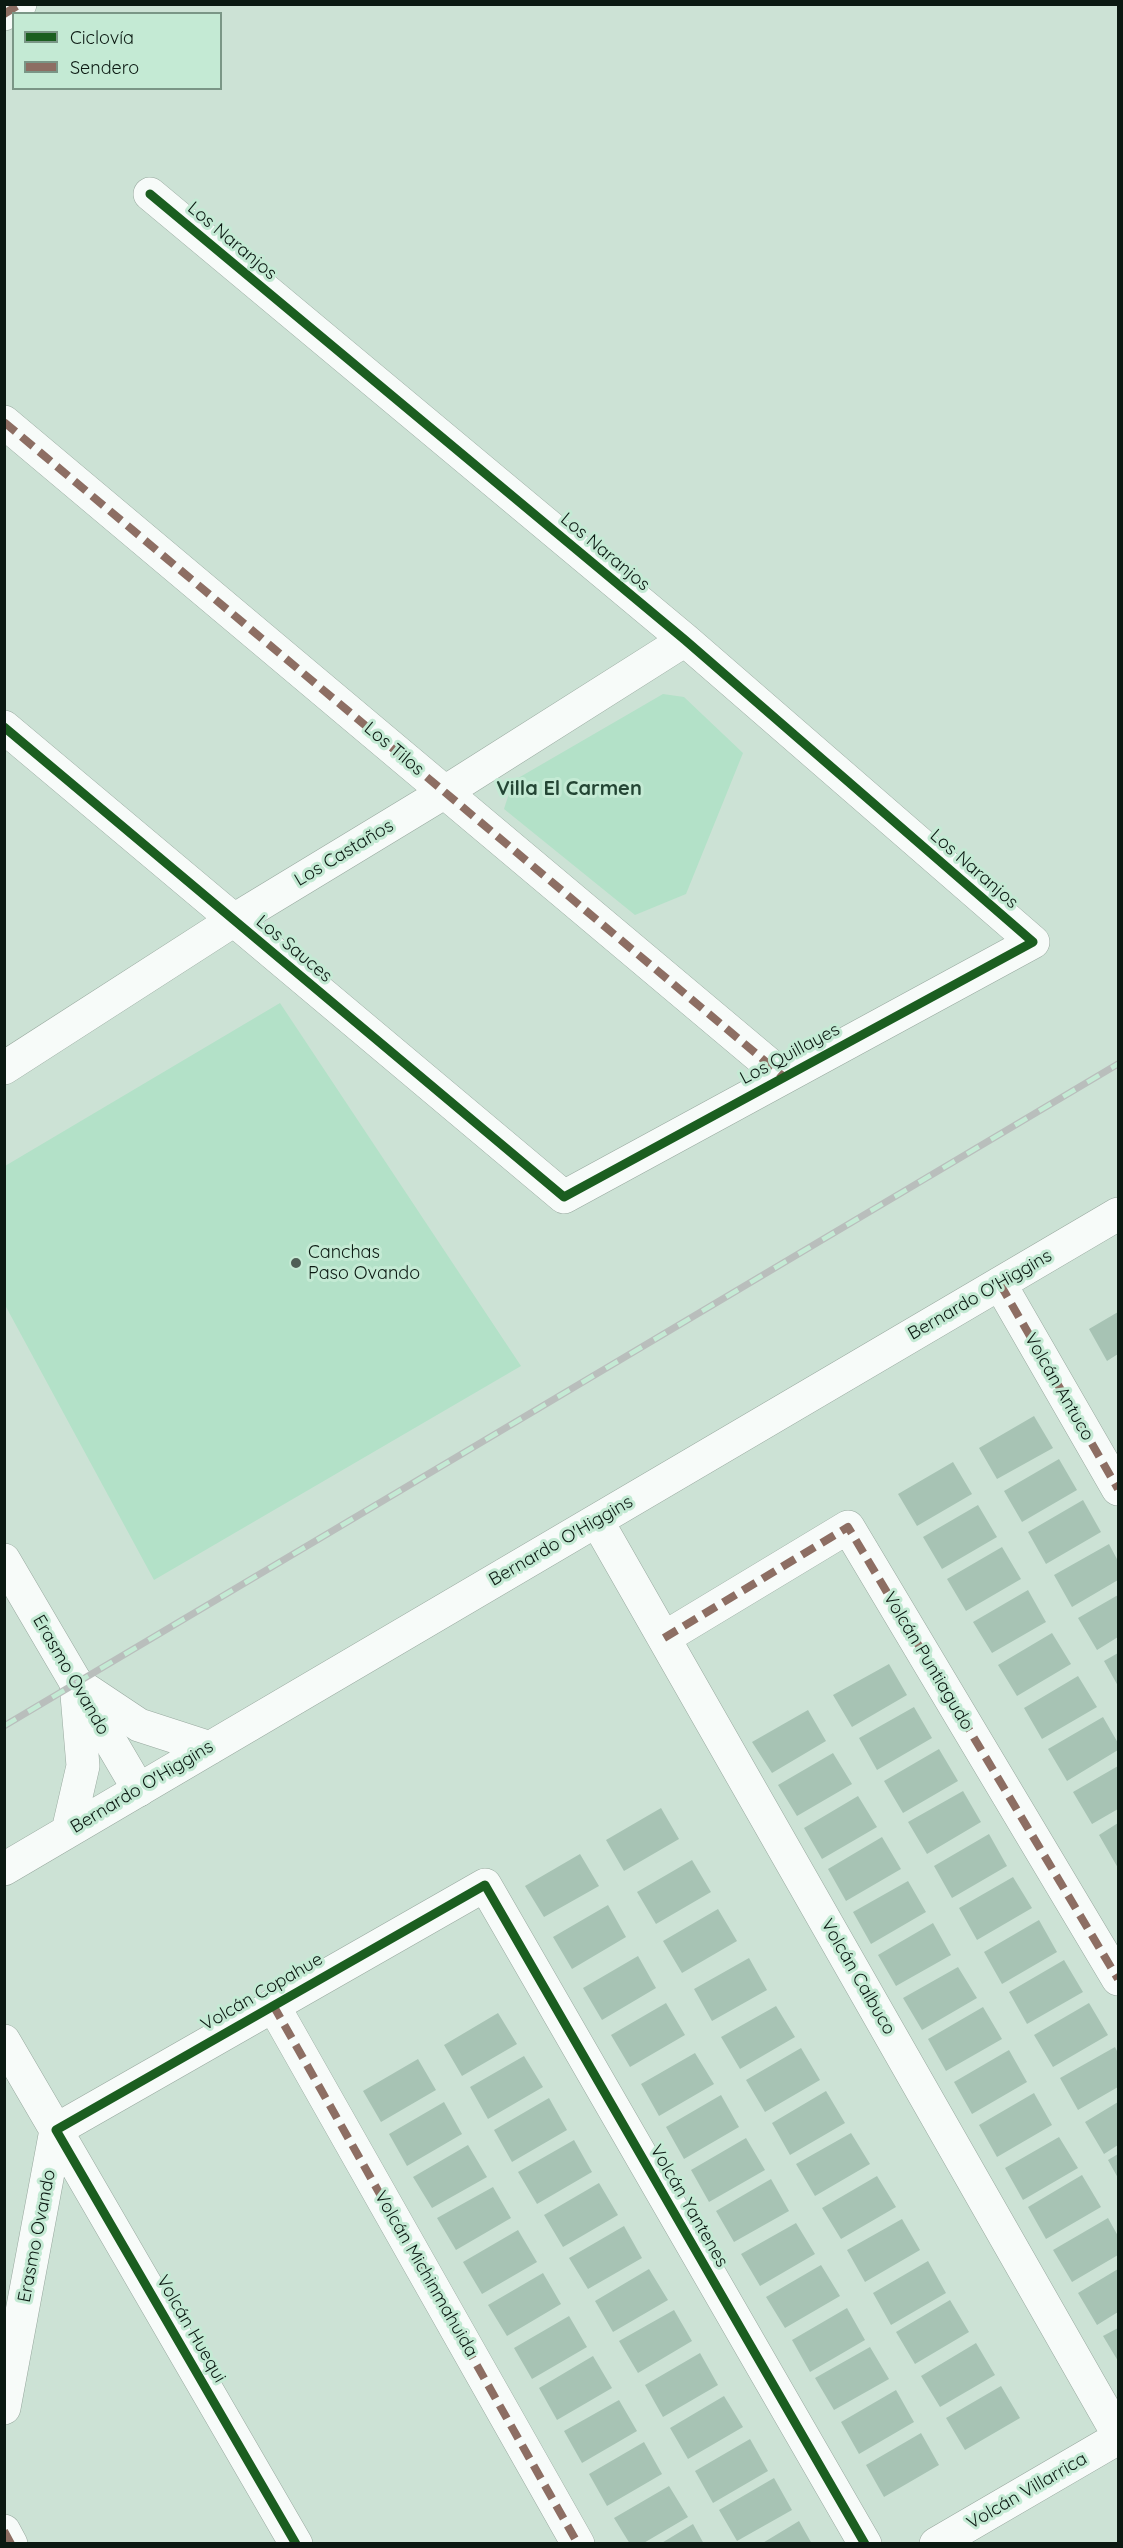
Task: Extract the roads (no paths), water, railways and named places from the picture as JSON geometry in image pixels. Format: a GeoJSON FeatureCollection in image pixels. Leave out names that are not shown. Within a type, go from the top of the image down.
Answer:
{"type":"FeatureCollection","features":[{"type":"Feature","properties":{"kind":"street"},"geometry":{"type":"LineString","coordinates":[[4,14],[20,4]]}},
{"type":"Feature","properties":{"kind":"street","name":"Los Naranjos"},"geometry":{"type":"LineString","coordinates":[[150,194],[684,640],[1033,942]]}},
{"type":"Feature","properties":{"kind":"street","name":"Los Tilos"},"geometry":{"type":"LineString","coordinates":[[4,422],[783,1077]]}},
{"type":"Feature","properties":{"kind":"street","name":"Los Castaños"},"geometry":{"type":"LineString","coordinates":[[4,1068],[234,920],[445,792],[684,640]]}},
{"type":"Feature","properties":{"kind":"street","name":"Los Sauces"},"geometry":{"type":"LineString","coordinates":[[4,727],[564,1197]]}},
{"type":"Feature","properties":{"kind":"street","name":"Los Quillayes"},"geometry":{"type":"LineString","coordinates":[[564,1197],[1033,942]]}},
{"type":"Feature","properties":{"kind":"street","name":"Bernardo O'Higgins"},"geometry":{"type":"LineString","coordinates":[[4,1869],[1119,1214]]}},
{"type":"Feature","properties":{"kind":"street","name":"Volcán Antuco"},"geometry":{"type":"LineString","coordinates":[[1000,1284],[1119,1489]]}},
{"type":"Feature","properties":{"kind":"street","name":"Volcán Calbuco"},"geometry":{"type":"LineString","coordinates":[[597,1521],[1119,2436]]}},
{"type":"Feature","properties":{"kind":"street","name":"Volcán Puntiagudo"},"geometry":{"type":"LineString","coordinates":[[664,1638],[848,1527],[1119,1979]]}},
{"type":"Feature","properties":{"kind":"street","name":"Erasmo Ovando"},"geometry":{"type":"LineString","coordinates":[[4,1560],[139,1790]]}},
{"type":"Feature","properties":{"kind":"street"},"geometry":{"type":"LineString","coordinates":[[75,1683],[139,1725],[210,1748]]}},
{"type":"Feature","properties":{"kind":"street"},"geometry":{"type":"LineString","coordinates":[[68,1831],[83,1766],[75,1683]]}},
{"type":"Feature","properties":{"kind":"street","name":"Volcán Copahue"},"geometry":{"type":"LineString","coordinates":[[57,2130],[485,1885]]}},
{"type":"Feature","properties":{"kind":"street","name":"Volcán Yantenes"},"geometry":{"type":"LineString","coordinates":[[485,1885],[865,2544]]}},
{"type":"Feature","properties":{"kind":"street","name":"Volcán Michinmahuida"},"geometry":{"type":"LineString","coordinates":[[273,2005],[578,2544]]}},
{"type":"Feature","properties":{"kind":"street"},"geometry":{"type":"LineString","coordinates":[[4,2041],[57,2130]]}},
{"type":"Feature","properties":{"kind":"street","name":"Erasmo Ovando"},"geometry":{"type":"LineString","coordinates":[[4,2408],[57,2130]]}},
{"type":"Feature","properties":{"kind":"street","name":"Volcán Huequi"},"geometry":{"type":"LineString","coordinates":[[57,2130],[296,2544]]}},
{"type":"Feature","properties":{"kind":"street","name":"Volcán Villarrica"},"geometry":{"type":"LineString","coordinates":[[936,2544],[1119,2436]]}},
{"type":"Feature","properties":{"kind":"street"},"geometry":{"type":"LineString","coordinates":[[4,2531],[11,2544]]}},
{"type":"Feature","properties":{"kind":"railway"},"geometry":{"type":"LineString","coordinates":[[4,1726],[1118,1064]]}},
{"type":"Feature","properties":{"kind":"place","name":"Canchas Paso Ovando"},"geometry":{"type":"Point","coordinates":[296,1263]}},
{"type":"Feature","properties":{"kind":"district","name":"Villa El Carmen"},"geometry":{"type":"Point","coordinates":[569,789]}}]}
